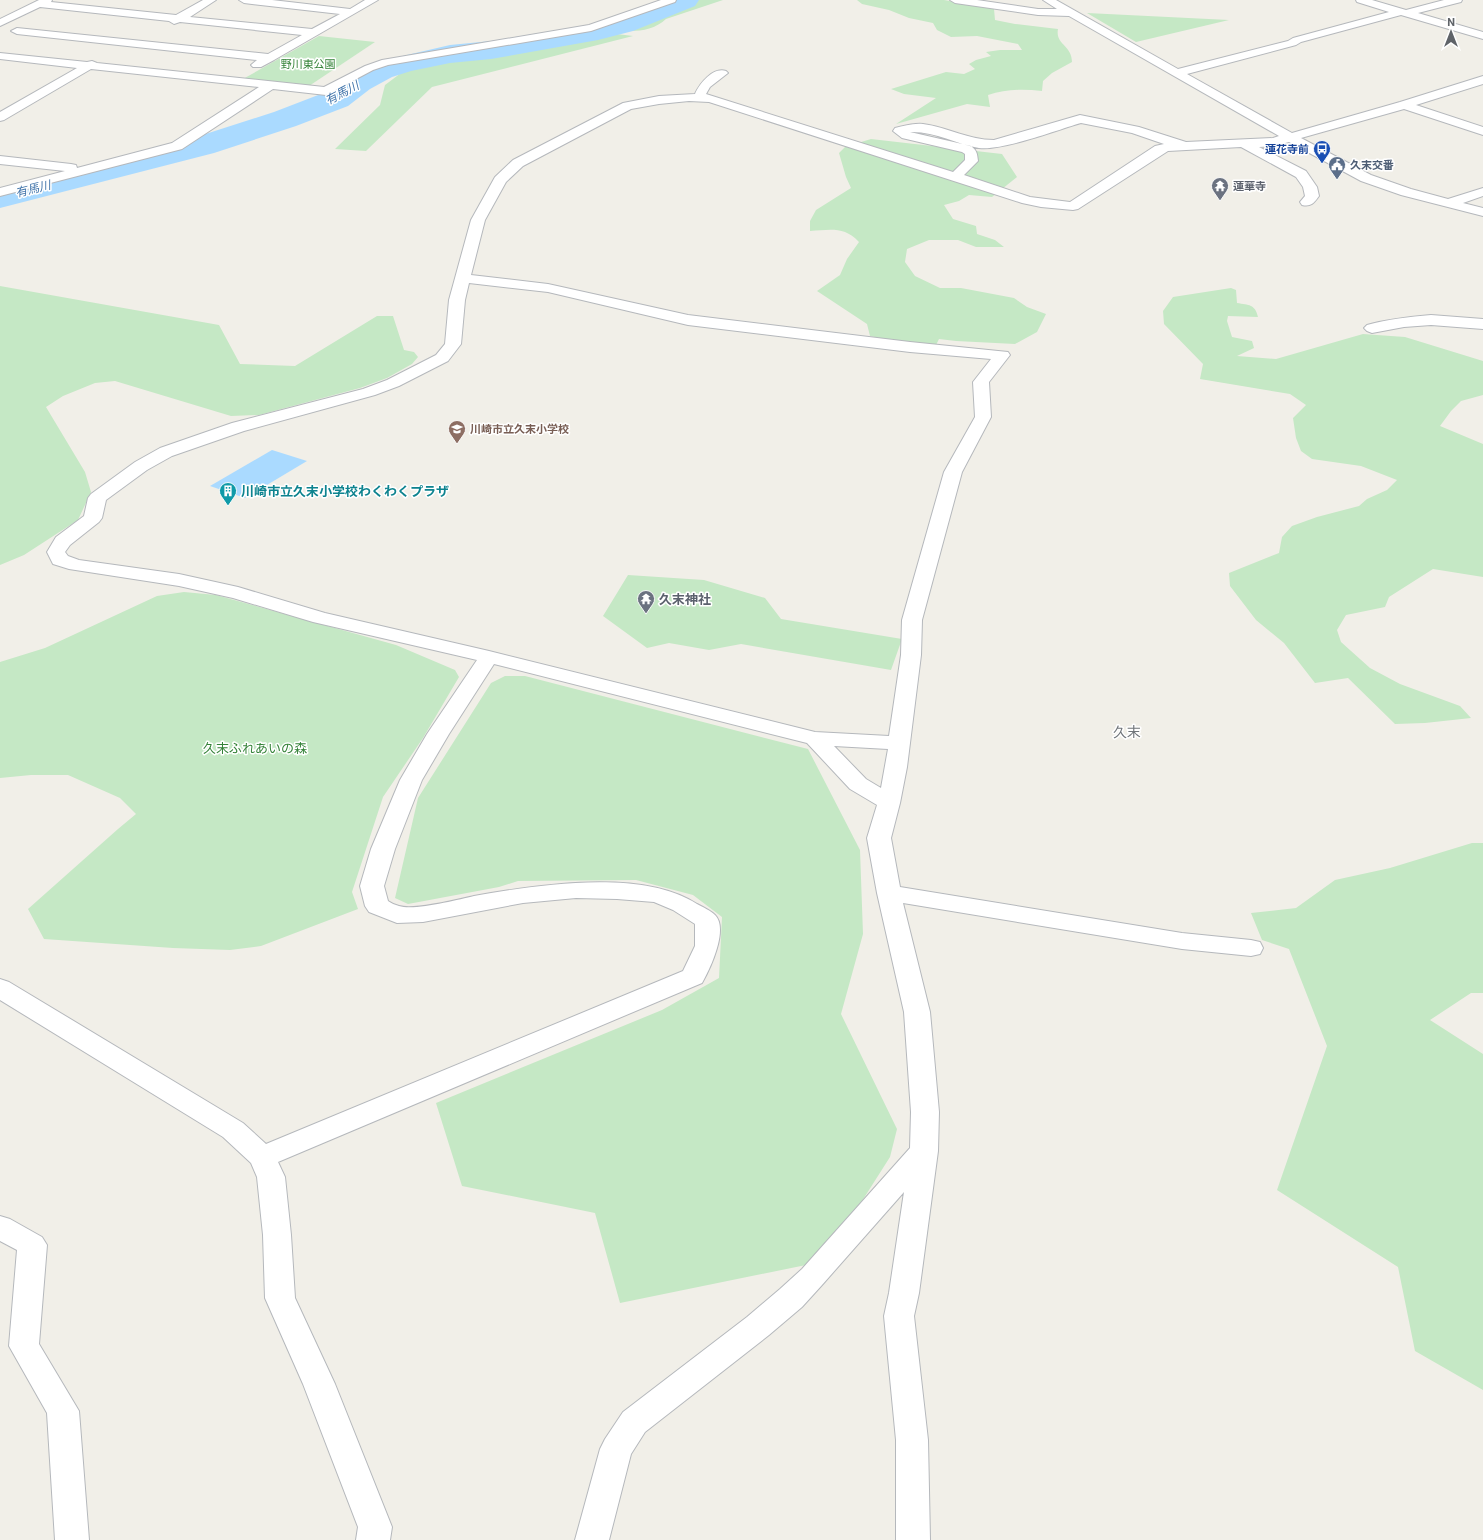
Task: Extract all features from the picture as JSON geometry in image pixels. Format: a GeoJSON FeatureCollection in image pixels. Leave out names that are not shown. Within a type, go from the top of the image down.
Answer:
{"type":"FeatureCollection","features":[{"type":"Feature","properties":{"kind":"street"},"geometry":{"type":"LineString","coordinates":[[0,117],[88,66],[211,0]]}},
{"type":"Feature","properties":{"kind":"street"},"geometry":{"type":"LineString","coordinates":[[244,0],[350,12]]}},
{"type":"Feature","properties":{"kind":"street"},"geometry":{"type":"LineString","coordinates":[[231,80],[373,0]]}},
{"type":"Feature","properties":{"kind":"street"},"geometry":{"type":"LineString","coordinates":[[0,56],[326,91],[370,68],[386,62],[591,28],[671,0]]}},
{"type":"Feature","properties":{"kind":"street"},"geometry":{"type":"LineString","coordinates":[[955,0],[1038,12],[1060,14],[1071,13]]}},
{"type":"Feature","properties":{"kind":"street"},"geometry":{"type":"LineString","coordinates":[[1048,0],[1330,160],[1366,178],[1406,192],[1483,212]]}},
{"type":"Feature","properties":{"kind":"street"},"geometry":{"type":"LineString","coordinates":[[1361,0],[1483,36]]}},
{"type":"Feature","properties":{"kind":"street"},"geometry":{"type":"LineString","coordinates":[[1177,73],[1403,12],[1457,0]]}},
{"type":"Feature","properties":{"kind":"street"},"geometry":{"type":"LineString","coordinates":[[0,23],[42,2],[177,19],[314,33]]}},
{"type":"Feature","properties":{"kind":"street"},"geometry":{"type":"LineString","coordinates":[[3,34],[17,32],[132,42],[270,58]]}},
{"type":"Feature","properties":{"kind":"street"},"geometry":{"type":"LineString","coordinates":[[699,97],[706,85],[722,73]]}},
{"type":"Feature","properties":{"kind":"street"},"geometry":{"type":"LineString","coordinates":[[899,743],[815,738],[488,657],[320,618],[238,593],[179,580],[76,565],[60,560],[56,552],[63,541],[93,518],[97,498],[141,466],[166,452],[238,427],[284,416],[369,392],[393,383],[442,358],[453,344],[457,300],[478,220],[500,180],[518,163],[627,106],[659,100],[699,97],[710,98],[1027,200],[1041,204],[1073,206],[1160,149],[1181,145],[1274,142],[1404,105],[1483,80]]}},
{"type":"Feature","properties":{"kind":"street"},"geometry":{"type":"LineString","coordinates":[[0,192],[91,173],[177,146],[271,85]]}},
{"type":"Feature","properties":{"kind":"street"},"geometry":{"type":"LineString","coordinates":[[1404,105],[1483,131]]}},
{"type":"Feature","properties":{"kind":"street"},"geometry":{"type":"LineString","coordinates":[[956,176],[971,161],[971,153],[966,149],[961,146],[906,134],[899,131],[910,128],[923,128],[980,144],[994,144],[1030,135],[1080,119],[1135,130],[1181,145]]}},
{"type":"Feature","properties":{"kind":"street"},"geometry":{"type":"LineString","coordinates":[[1244,144],[1301,174],[1310,187],[1312,196],[1307,202]]}},
{"type":"Feature","properties":{"kind":"street"},"geometry":{"type":"LineString","coordinates":[[0,160],[91,173]]}},
{"type":"Feature","properties":{"kind":"street"},"geometry":{"type":"LineString","coordinates":[[1449,203],[1483,192]]}},
{"type":"Feature","properties":{"kind":"street"},"geometry":{"type":"LineString","coordinates":[[462,278],[548,288],[688,320],[910,347],[1002,355],[981,382],[983,417],[953,472],[912,620],[911,655],[899,743],[889,803],[879,838],[889,892],[917,1012],[924,1112],[924,1151],[904,1293],[899,1316],[912,1440],[913,1540]]}},
{"type":"Feature","properties":{"kind":"street"},"geometry":{"type":"LineString","coordinates":[[1372,328],[1404,322],[1431,320],[1483,324]]}},
{"type":"Feature","properties":{"kind":"street"},"geometry":{"type":"LineString","coordinates":[[262,1157],[694,977],[707,946],[707,921],[681,904],[658,895],[618,891],[576,890],[523,895],[423,914],[397,915],[377,906],[372,886],[383,849],[411,780],[438,734],[488,657]]}},
{"type":"Feature","properties":{"kind":"street"},"geometry":{"type":"LineString","coordinates":[[815,738],[858,784],[889,803]]}},
{"type":"Feature","properties":{"kind":"street"},"geometry":{"type":"LineString","coordinates":[[889,892],[1182,941],[1251,948]]}},
{"type":"Feature","properties":{"kind":"street"},"geometry":{"type":"LineString","coordinates":[[0,988],[233,1130],[262,1157],[271,1177],[277,1235],[280,1298],[319,1384],[372,1520],[374,1527],[373,1540]]}},
{"type":"Feature","properties":{"kind":"street"},"geometry":{"type":"LineString","coordinates":[[592,1540],[616,1449],[634,1422],[758,1326],[791,1298],[924,1151]]}},
{"type":"Feature","properties":{"kind":"street"},"geometry":{"type":"LineString","coordinates":[[0,1228],[32,1245],[24,1346],[62,1411],[72,1540]]}},
{"type":"Feature","properties":{"kind":"green space"},"geometry":{"type":"Polygon","coordinates":[[[696,0],[723,0],[666,19],[648,29],[635,31],[615,30],[696,0]]]}},
{"type":"Feature","properties":{"kind":"green space"},"geometry":{"type":"Polygon","coordinates":[[[857,0],[944,0],[994,9],[995,20],[1058,29],[1059,39],[1067,48],[1072,62],[1052,73],[1043,81],[1042,91],[1015,90],[995,93],[988,95],[990,107],[967,104],[896,124],[936,98],[904,94],[891,89],[946,72],[964,74],[975,69],[969,64],[976,60],[991,56],[986,52],[1000,50],[1022,50],[1018,44],[977,36],[951,37],[937,30],[933,23],[909,18],[889,10],[862,4],[857,0]]]}},
{"type":"Feature","properties":{"kind":"green space"},"geometry":{"type":"Polygon","coordinates":[[[1087,13],[1229,20],[1136,42],[1087,13]]]}},
{"type":"Feature","properties":{"kind":"green space"},"geometry":{"type":"Polygon","coordinates":[[[609,33],[633,36],[432,87],[366,151],[335,149],[380,105],[385,85],[405,70],[609,33]]]}},
{"type":"Feature","properties":{"kind":"green space","name":"野川東公園"},"geometry":{"type":"Polygon","coordinates":[[[319,36],[375,42],[309,86],[243,79],[319,36]]]}},
{"type":"Feature","properties":{"kind":"green space"},"geometry":{"type":"Polygon","coordinates":[[[871,139],[1002,154],[1017,177],[992,197],[969,195],[959,201],[944,205],[953,219],[976,226],[977,234],[995,240],[1004,247],[976,247],[958,240],[929,240],[907,249],[905,262],[915,276],[940,288],[961,288],[1014,298],[1027,307],[1046,314],[1037,332],[1015,344],[939,339],[936,345],[889,340],[870,336],[867,324],[817,291],[840,275],[847,259],[859,242],[848,233],[842,231],[810,231],[810,221],[816,210],[851,188],[839,153],[845,147],[871,139]]]}},
{"type":"Feature","properties":{"kind":"green space"},"geometry":{"type":"Polygon","coordinates":[[[0,286],[219,325],[240,364],[295,366],[377,316],[393,316],[404,350],[414,352],[418,357],[412,364],[387,378],[360,388],[259,415],[231,416],[115,381],[95,383],[63,396],[46,407],[85,472],[91,492],[78,520],[24,555],[0,565],[0,286]]]}},
{"type":"Feature","properties":{"kind":"green space"},"geometry":{"type":"Polygon","coordinates":[[[1231,288],[1236,290],[1237,303],[1253,307],[1258,317],[1228,316],[1227,321],[1232,337],[1252,341],[1254,348],[1237,356],[1276,359],[1363,334],[1405,337],[1483,361],[1483,395],[1461,401],[1451,411],[1440,426],[1483,444],[1483,577],[1433,569],[1389,597],[1385,607],[1346,615],[1337,630],[1341,642],[1370,668],[1400,684],[1460,706],[1471,718],[1425,723],[1395,724],[1348,678],[1315,683],[1284,643],[1256,620],[1230,586],[1229,573],[1279,553],[1282,537],[1292,526],[1317,517],[1359,506],[1367,499],[1387,490],[1397,480],[1361,466],[1312,459],[1301,451],[1296,438],[1293,418],[1306,405],[1290,394],[1200,379],[1203,364],[1164,324],[1163,311],[1173,297],[1231,288]]]}},
{"type":"Feature","properties":{"kind":"green space"},"geometry":{"type":"Polygon","coordinates":[[[628,575],[704,580],[765,598],[781,619],[902,639],[891,670],[741,644],[709,650],[669,643],[647,648],[603,616],[628,575]]]}},
{"type":"Feature","properties":{"kind":"green space","name":"久末ふれあいの森"},"geometry":{"type":"Polygon","coordinates":[[[184,592],[216,595],[396,645],[455,670],[459,677],[423,738],[383,797],[352,892],[358,909],[261,946],[230,950],[173,948],[44,939],[28,909],[136,814],[120,798],[68,775],[31,775],[0,778],[0,662],[45,648],[157,596],[184,592]]]}},
{"type":"Feature","properties":{"kind":"green space"},"geometry":{"type":"Polygon","coordinates":[[[505,676],[525,676],[808,749],[860,850],[863,934],[841,1014],[897,1129],[890,1157],[862,1201],[806,1265],[620,1303],[595,1213],[462,1186],[436,1103],[662,1010],[719,978],[722,917],[693,895],[636,880],[518,881],[499,887],[408,904],[395,898],[418,798],[491,683],[505,676]]]}},
{"type":"Feature","properties":{"kind":"green space"},"geometry":{"type":"Polygon","coordinates":[[[1472,843],[1483,843],[1483,993],[1471,993],[1430,1020],[1483,1054],[1483,1390],[1415,1351],[1398,1267],[1277,1190],[1327,1046],[1289,949],[1262,940],[1251,913],[1296,908],[1335,880],[1390,868],[1472,843]]]}},
{"type":"Feature","properties":{"kind":"water"},"geometry":{"type":"Polygon","coordinates":[[[272,450],[307,461],[245,498],[210,486],[272,450]]]}},
{"type":"Feature","properties":{"kind":"waterway","name":"有馬川"},"geometry":{"type":"LineString","coordinates":[[0,198],[202,146],[285,119],[337,99],[359,83],[381,71],[404,64],[450,54],[491,50],[598,32],[623,25],[685,0]]}},
{"type":"Feature","properties":{"kind":"place","name":"蓮花寺前"},"geometry":{"type":"Point","coordinates":[1322,164]}},
{"type":"Feature","properties":{"kind":"place","name":"久末交番"},"geometry":{"type":"Point","coordinates":[1337,180]}},
{"type":"Feature","properties":{"kind":"place","name":"蓮華寺"},"geometry":{"type":"Point","coordinates":[1220,201]}},
{"type":"Feature","properties":{"kind":"place","name":"川崎市立久末小学校"},"geometry":{"type":"Point","coordinates":[457,444]}},
{"type":"Feature","properties":{"kind":"place","name":"川崎市立久末小学校わくわくプラザ"},"geometry":{"type":"Point","coordinates":[228,506]}},
{"type":"Feature","properties":{"kind":"place","name":"久末神社"},"geometry":{"type":"Point","coordinates":[646,614]}},
{"type":"Feature","properties":{"kind":"district","name":"久末"},"geometry":{"type":"Point","coordinates":[1127,732]}}]}
